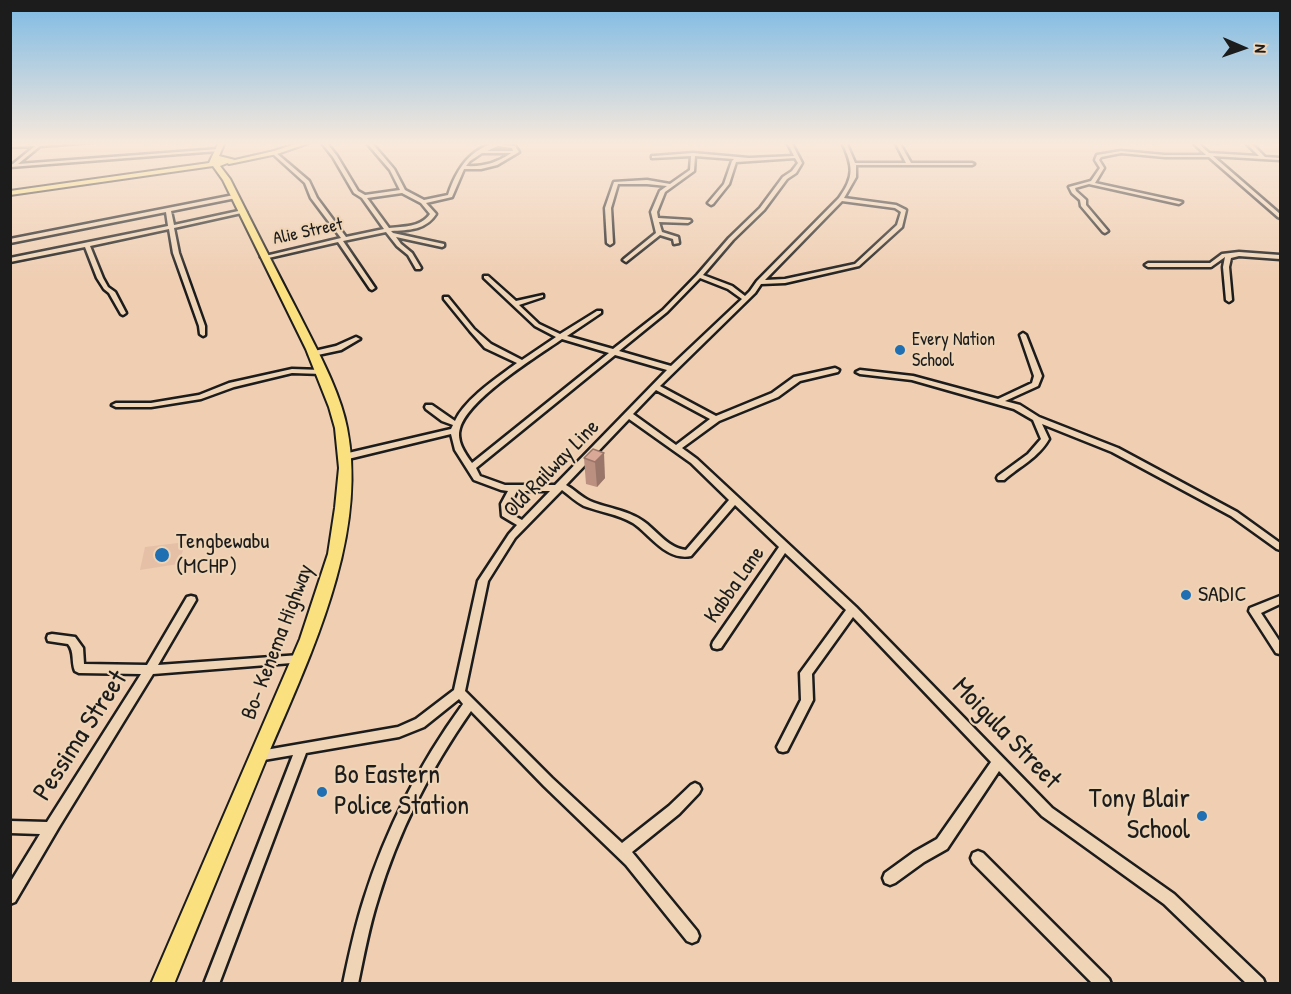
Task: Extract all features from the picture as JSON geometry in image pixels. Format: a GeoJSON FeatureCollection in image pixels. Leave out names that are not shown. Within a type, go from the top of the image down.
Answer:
{"type":"FeatureCollection","features":[{"type":"Feature","properties":{"kind":"highway"},"geometry":{"type":"LineString","coordinates":[[10,193],[41,188]]}},
{"type":"Feature","properties":{"kind":"highway","name":"Bo- Kenema Highway"},"geometry":{"type":"LineString","coordinates":[[162,984],[300,659],[335,554],[342,508],[344,457],[341,428],[313,354],[230,188]]}},
{"type":"Feature","properties":{"kind":"street"},"geometry":{"type":"LineString","coordinates":[[310,188],[372,288]]}},
{"type":"Feature","properties":{"kind":"street"},"geometry":{"type":"LineString","coordinates":[[354,188],[364,197],[389,232],[410,254],[418,268]]}},
{"type":"Feature","properties":{"kind":"street"},"geometry":{"type":"LineString","coordinates":[[364,197],[403,191],[423,202],[450,196],[453,188]]}},
{"type":"Feature","properties":{"kind":"street"},"geometry":{"type":"LineString","coordinates":[[610,243],[608,208],[614,188]]}},
{"type":"Feature","properties":{"kind":"street"},"geometry":{"type":"LineString","coordinates":[[659,233],[654,212],[666,188]]}},
{"type":"Feature","properties":{"kind":"street"},"geometry":{"type":"LineString","coordinates":[[711,203],[723,188]]}},
{"type":"Feature","properties":{"kind":"street"},"geometry":{"type":"LineString","coordinates":[[472,467],[665,310],[762,209],[777,188]]}},
{"type":"Feature","properties":{"kind":"street","name":"Old Railway Line"},"geometry":{"type":"LineString","coordinates":[[459,692],[483,581],[495,559],[522,524],[672,369],[745,299],[849,188]]}},
{"type":"Feature","properties":{"kind":"street"},"geometry":{"type":"LineString","coordinates":[[1073,188],[1105,231]]}},
{"type":"Feature","properties":{"kind":"street"},"geometry":{"type":"LineString","coordinates":[[1115,188],[1179,202]]}},
{"type":"Feature","properties":{"kind":"street"},"geometry":{"type":"LineString","coordinates":[[1249,188],[1281,216]]}},
{"type":"Feature","properties":{"kind":"street"},"geometry":{"type":"LineString","coordinates":[[10,242],[234,197]]}},
{"type":"Feature","properties":{"kind":"street"},"geometry":{"type":"LineString","coordinates":[[759,282],[785,281],[857,266],[900,226],[904,211],[896,207],[841,199]]}},
{"type":"Feature","properties":{"kind":"street","name":"Alie Street"},"geometry":{"type":"LineString","coordinates":[[264,257],[413,228],[429,221],[433,214],[423,202]]}},
{"type":"Feature","properties":{"kind":"street"},"geometry":{"type":"LineString","coordinates":[[1265,202],[1281,206]]}},
{"type":"Feature","properties":{"kind":"street"},"geometry":{"type":"LineString","coordinates":[[168,210],[176,253],[203,334]]}},
{"type":"Feature","properties":{"kind":"street"},"geometry":{"type":"LineString","coordinates":[[10,260],[243,212]]}},
{"type":"Feature","properties":{"kind":"street"},"geometry":{"type":"LineString","coordinates":[[657,220],[688,221]]}},
{"type":"Feature","properties":{"kind":"street"},"geometry":{"type":"LineString","coordinates":[[389,232],[442,245]]}},
{"type":"Feature","properties":{"kind":"street"},"geometry":{"type":"LineString","coordinates":[[659,233],[674,237],[676,243]]}},
{"type":"Feature","properties":{"kind":"street"},"geometry":{"type":"LineString","coordinates":[[626,260],[659,233]]}},
{"type":"Feature","properties":{"kind":"street"},"geometry":{"type":"LineString","coordinates":[[87,245],[100,278],[106,288],[112,292],[123,313]]}},
{"type":"Feature","properties":{"kind":"street"},"geometry":{"type":"LineString","coordinates":[[1148,265],[1211,265],[1224,255],[1239,254],[1281,257]]}},
{"type":"Feature","properties":{"kind":"street"},"geometry":{"type":"LineString","coordinates":[[1229,300],[1226,267],[1228,257],[1239,254]]}},
{"type":"Feature","properties":{"kind":"street"},"geometry":{"type":"LineString","coordinates":[[699,276],[726,285],[745,299]]}},
{"type":"Feature","properties":{"kind":"street"},"geometry":{"type":"LineString","coordinates":[[486,277],[537,325],[559,336],[672,369]]}},
{"type":"Feature","properties":{"kind":"street"},"geometry":{"type":"LineString","coordinates":[[514,304],[541,296]]}},
{"type":"Feature","properties":{"kind":"street"},"geometry":{"type":"LineString","coordinates":[[446,298],[488,346],[523,363]]}},
{"type":"Feature","properties":{"kind":"street"},"geometry":{"type":"LineString","coordinates":[[344,457],[456,428],[477,399],[559,336],[599,312]]}},
{"type":"Feature","properties":{"kind":"street"},"geometry":{"type":"LineString","coordinates":[[999,402],[1035,384],[1038,376],[1023,334]]}},
{"type":"Feature","properties":{"kind":"street"},"geometry":{"type":"LineString","coordinates":[[313,354],[338,348],[356,339]]}},
{"type":"Feature","properties":{"kind":"street"},"geometry":{"type":"LineString","coordinates":[[677,448],[716,419],[775,395],[798,379],[835,370]]}},
{"type":"Feature","properties":{"kind":"street"},"geometry":{"type":"LineString","coordinates":[[116,405],[151,405],[201,397],[219,389],[292,371],[321,372]]}},
{"type":"Feature","properties":{"kind":"street"},"geometry":{"type":"LineString","coordinates":[[860,372],[913,378],[1017,407],[1036,419],[1115,450],[1234,514],[1281,547]]}},
{"type":"Feature","properties":{"kind":"street"},"geometry":{"type":"LineString","coordinates":[[656,387],[716,419]]}},
{"type":"Feature","properties":{"kind":"street"},"geometry":{"type":"LineString","coordinates":[[429,407],[440,418],[456,428]]}},
{"type":"Feature","properties":{"kind":"street","name":"Moigula Street"},"geometry":{"type":"LineString","coordinates":[[629,416],[677,448],[735,499],[912,669],[1047,812],[1170,899],[1258,984]]}},
{"type":"Feature","properties":{"kind":"street"},"geometry":{"type":"LineString","coordinates":[[1001,478],[1012,467],[1042,446],[1045,439],[1036,419]]}},
{"type":"Feature","properties":{"kind":"street"},"geometry":{"type":"LineString","coordinates":[[456,428],[458,452],[472,467],[477,478],[513,489],[558,487],[580,500],[633,518],[651,529],[672,552],[678,554],[688,554],[735,499]]}},
{"type":"Feature","properties":{"kind":"street"},"geometry":{"type":"LineString","coordinates":[[513,489],[506,504],[507,516],[522,524]]}},
{"type":"Feature","properties":{"kind":"street","name":"Kabba Lane"},"geometry":{"type":"LineString","coordinates":[[717,645],[784,547]]}},
{"type":"Feature","properties":{"kind":"street","name":"Pessima Street"},"geometry":{"type":"LineString","coordinates":[[10,897],[51,828],[152,670],[191,600]]}},
{"type":"Feature","properties":{"kind":"street"},"geometry":{"type":"LineString","coordinates":[[1281,600],[1254,611],[1281,650]]}},
{"type":"Feature","properties":{"kind":"street"},"geometry":{"type":"LineString","coordinates":[[783,747],[807,700],[806,673],[852,610]]}},
{"type":"Feature","properties":{"kind":"street"},"geometry":{"type":"LineString","coordinates":[[52,638],[71,640],[78,648],[79,668],[152,670],[300,659]]}},
{"type":"Feature","properties":{"kind":"street"},"geometry":{"type":"LineString","coordinates":[[258,756],[399,732],[420,723],[459,692],[548,782],[622,851],[692,936]]}},
{"type":"Feature","properties":{"kind":"street"},"geometry":{"type":"LineString","coordinates":[[350,984],[374,888],[393,837],[453,726],[470,703]]}},
{"type":"Feature","properties":{"kind":"street"},"geometry":{"type":"LineString","coordinates":[[211,984],[301,750]]}},
{"type":"Feature","properties":{"kind":"street"},"geometry":{"type":"LineString","coordinates":[[890,878],[942,844],[998,762]]}},
{"type":"Feature","properties":{"kind":"street"},"geometry":{"type":"LineString","coordinates":[[622,851],[674,810],[695,789]]}},
{"type":"Feature","properties":{"kind":"street"},"geometry":{"type":"LineString","coordinates":[[10,827],[51,828]]}},
{"type":"Feature","properties":{"kind":"street"},"geometry":{"type":"LineString","coordinates":[[978,858],[1104,984]]}},
{"type":"Feature","properties":{"kind":"shaded area","name":"Tengbewabu (MCHP)"},"geometry":{"type":"Polygon","coordinates":[[[186,542],[178,564],[140,570],[145,547],[186,542]]]}},
{"type":"Feature","properties":{"kind":"building"},"geometry":{"type":"Polygon","coordinates":[[[593,449],[604,453],[595,462],[584,458],[593,449]]]}},
{"type":"Feature","properties":{"kind":"place","name":"Every Nation School"},"geometry":{"type":"Point","coordinates":[900,350]}},
{"type":"Feature","properties":{"kind":"place","name":"Tengbewabu (MCHP)"},"geometry":{"type":"Point","coordinates":[162,555]}},
{"type":"Feature","properties":{"kind":"place","name":"SADIC"},"geometry":{"type":"Point","coordinates":[1186,595]}},
{"type":"Feature","properties":{"kind":"place","name":"Bo Eastern Police Station"},"geometry":{"type":"Point","coordinates":[322,792]}},
{"type":"Feature","properties":{"kind":"place","name":"Tony Blair School"},"geometry":{"type":"Point","coordinates":[1202,816]}}]}
